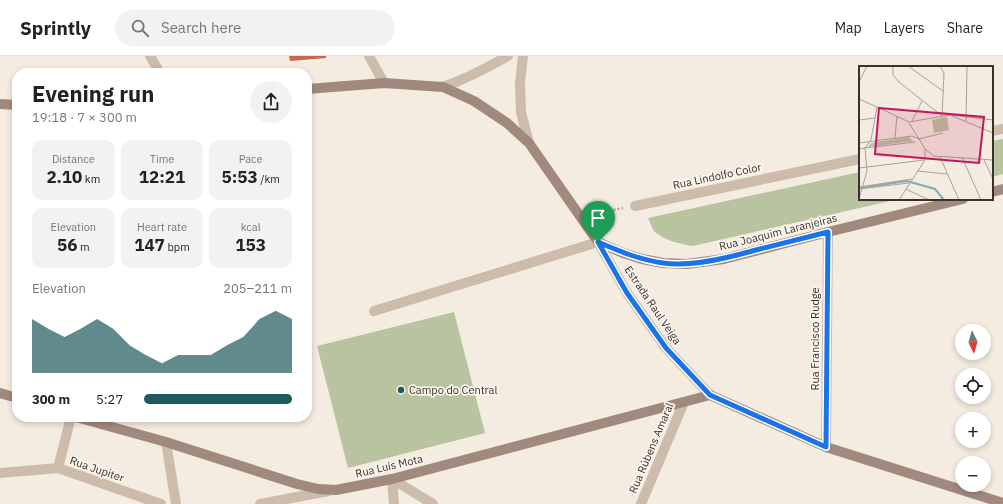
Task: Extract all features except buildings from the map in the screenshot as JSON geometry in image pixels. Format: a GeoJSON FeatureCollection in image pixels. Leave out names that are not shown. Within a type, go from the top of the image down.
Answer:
{"type":"FeatureCollection","features":[{"type":"Feature","properties":{"kind":"main road","name":"Estrada Raul Veiga"},"geometry":{"type":"LineString","coordinates":[[312,89],[384,83],[443,87],[474,101],[507,122],[528,144],[598,242]]}},
{"type":"Feature","properties":{"kind":"main road"},"geometry":{"type":"LineString","coordinates":[[0,104],[12,105]]}},
{"type":"Feature","properties":{"kind":"main road"},"geometry":{"type":"LineString","coordinates":[[993,192],[1003,189]]}},
{"type":"Feature","properties":{"kind":"main road","name":"Rua Joaquim Laranjeiras"},"geometry":{"type":"LineString","coordinates":[[598,242],[623,253],[642,259],[663,263],[687,264],[724,259],[959,200]]}},
{"type":"Feature","properties":{"kind":"main road"},"geometry":{"type":"LineString","coordinates":[[0,393],[12,397]]}},
{"type":"Feature","properties":{"kind":"main road","name":"Estrada Raul Veiga"},"geometry":{"type":"LineString","coordinates":[[710,395],[826,447],[1003,503]]}},
{"type":"Feature","properties":{"kind":"main road","name":"Rua Luís Mota"},"geometry":{"type":"LineString","coordinates":[[94,422],[166,442],[296,484],[318,489],[336,490],[392,479],[710,395]]}},
{"type":"Feature","properties":{"kind":"street"},"geometry":{"type":"LineString","coordinates":[[150,56],[157,68]]}},
{"type":"Feature","properties":{"kind":"street"},"geometry":{"type":"LineString","coordinates":[[370,56],[384,83]]}},
{"type":"Feature","properties":{"kind":"street"},"geometry":{"type":"LineString","coordinates":[[443,87],[487,68],[508,56]]}},
{"type":"Feature","properties":{"kind":"street"},"geometry":{"type":"LineString","coordinates":[[523,56],[520,83],[521,112],[528,144]]}},
{"type":"Feature","properties":{"kind":"street"},"geometry":{"type":"LineString","coordinates":[[993,131],[1003,129]]}},
{"type":"Feature","properties":{"kind":"street","name":"Rua Lindolfo Color"},"geometry":{"type":"LineString","coordinates":[[635,206],[859,159]]}},
{"type":"Feature","properties":{"kind":"street","name":"Rua Francisco Rudge"},"geometry":{"type":"LineString","coordinates":[[826,447],[828,232]]}},
{"type":"Feature","properties":{"kind":"street"},"geometry":{"type":"LineString","coordinates":[[374,311],[598,242]]}},
{"type":"Feature","properties":{"kind":"street","name":"Estrada Raul Veiga"},"geometry":{"type":"LineString","coordinates":[[598,242],[627,293],[666,348],[710,395]]}},
{"type":"Feature","properties":{"kind":"street","name":"Rua Rúbens Amaral"},"geometry":{"type":"LineString","coordinates":[[641,504],[684,402]]}},
{"type":"Feature","properties":{"kind":"street"},"geometry":{"type":"LineString","coordinates":[[58,468],[70,422]]}},
{"type":"Feature","properties":{"kind":"street"},"geometry":{"type":"LineString","coordinates":[[166,442],[176,504]]}},
{"type":"Feature","properties":{"kind":"street","name":"Rua Jupiter"},"geometry":{"type":"LineString","coordinates":[[0,474],[58,468],[161,504]]}},
{"type":"Feature","properties":{"kind":"street"},"geometry":{"type":"LineString","coordinates":[[392,479],[394,504]]}},
{"type":"Feature","properties":{"kind":"street"},"geometry":{"type":"LineString","coordinates":[[392,479],[433,504]]}},
{"type":"Feature","properties":{"kind":"street"},"geometry":{"type":"LineString","coordinates":[[260,504],[336,490]]}},
{"type":"Feature","properties":{"kind":"path"},"geometry":{"type":"LineString","coordinates":[[579,216],[635,206]]}},
{"type":"Feature","properties":{"kind":"green space"},"geometry":{"type":"Polygon","coordinates":[[[1003,139],[1003,174],[993,177],[993,141],[1003,139]]]}},
{"type":"Feature","properties":{"kind":"green space"},"geometry":{"type":"Polygon","coordinates":[[[859,172],[859,200],[895,200],[693,246],[673,242],[663,238],[654,231],[648,218],[859,172]]]}},
{"type":"Feature","properties":{"kind":"green space","name":"Campo do Central"},"geometry":{"type":"Polygon","coordinates":[[[454,312],[485,433],[348,468],[317,346],[454,312]]]}},
{"type":"Feature","properties":{"kind":"place","name":"Campo do Central"},"geometry":{"type":"Point","coordinates":[401,390]}},
{"type":"Feature","properties":{"kind":"route"},"geometry":{"type":"LineString","coordinates":[[828,232],[826,447],[710,395],[666,348],[627,293],[598,242],[623,253],[642,259],[663,263],[687,264],[724,259],[828,232]]}}]}
